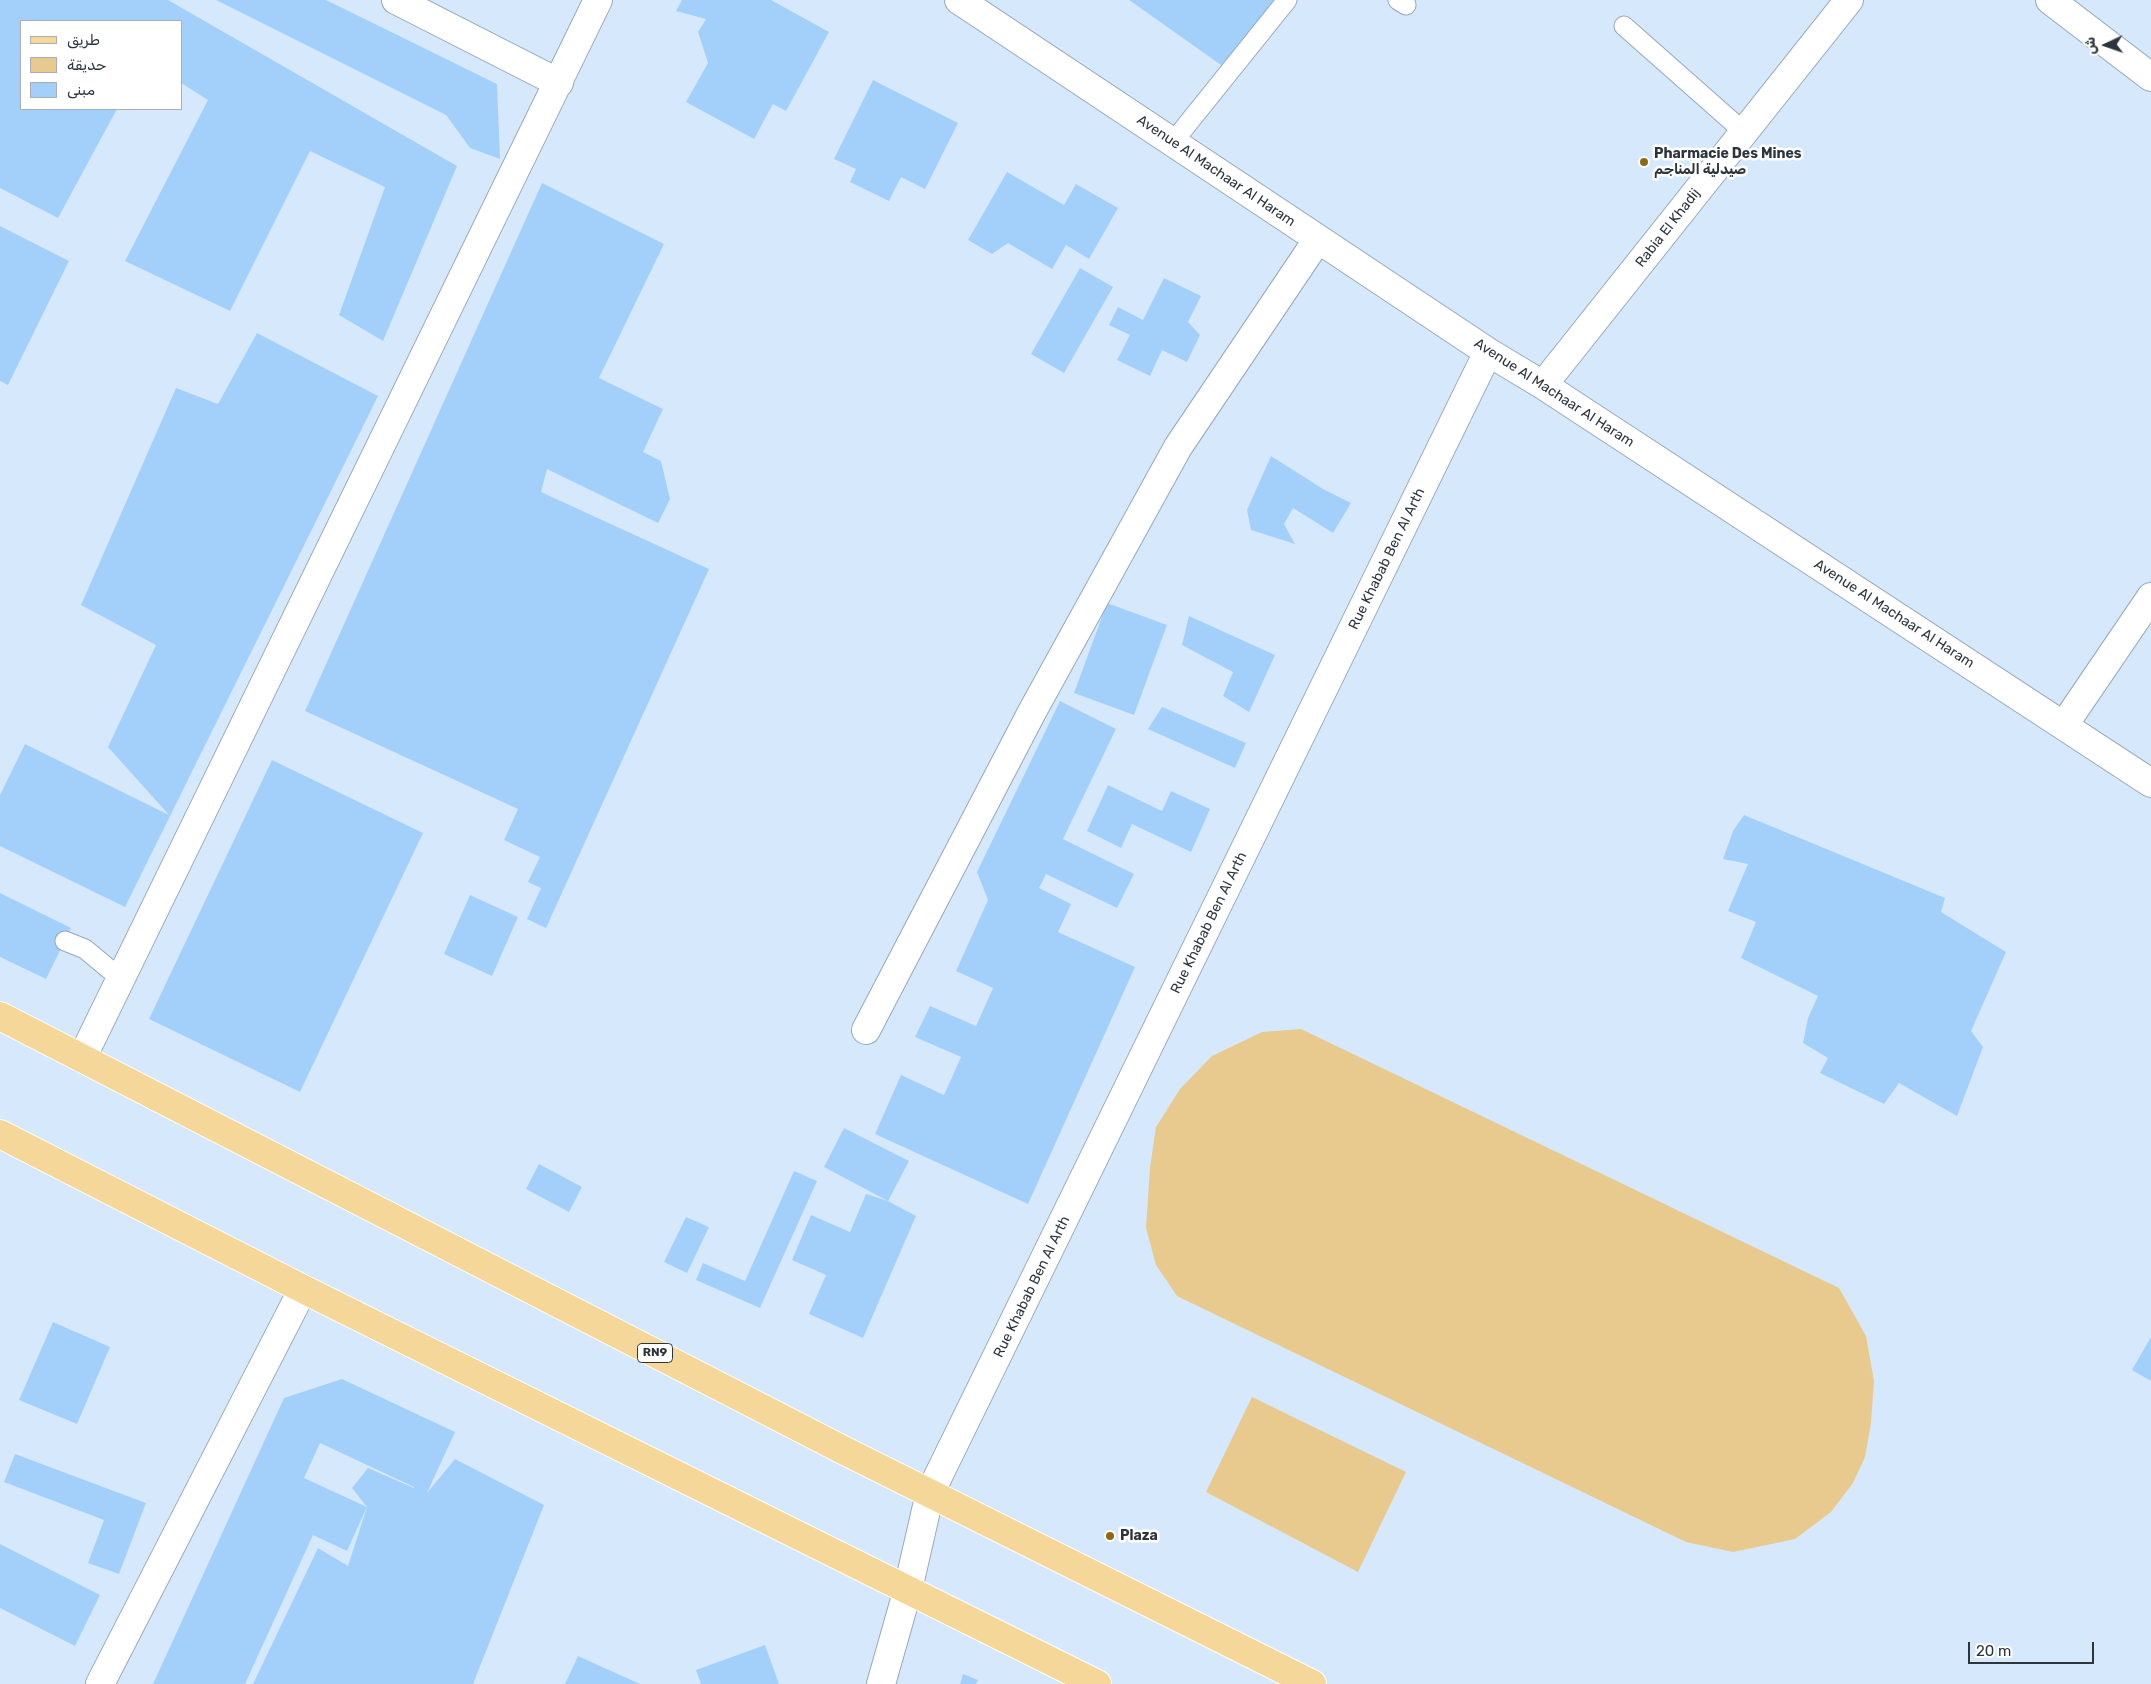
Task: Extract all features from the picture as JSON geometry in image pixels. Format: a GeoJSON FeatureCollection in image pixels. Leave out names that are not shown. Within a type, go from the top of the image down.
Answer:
{"type":"FeatureCollection","features":[{"type":"Feature","properties":{"kind":"main road","name":"RN9"},"geometry":{"type":"LineString","coordinates":[[0,1016],[930,1494],[1312,1684]]}},
{"type":"Feature","properties":{"kind":"main road"},"geometry":{"type":"LineString","coordinates":[[0,1134],[303,1289],[1097,1684]]}},
{"type":"Feature","properties":{"kind":"street"},"geometry":{"type":"LineString","coordinates":[[396,0],[559,83]]}},
{"type":"Feature","properties":{"kind":"street"},"geometry":{"type":"LineString","coordinates":[[82,1058],[598,0]]}},
{"type":"Feature","properties":{"kind":"street","name":"Avenue Al Machaar Al Haram"},"geometry":{"type":"LineString","coordinates":[[959,0],[1488,352],[1544,385],[2064,725],[2151,784]]}},
{"type":"Feature","properties":{"kind":"street","name":"Rabia El Khadij"},"geometry":{"type":"LineString","coordinates":[[1544,385],[1849,0]]}},
{"type":"Feature","properties":{"kind":"street"},"geometry":{"type":"LineString","coordinates":[[2050,0],[2151,77]]}},
{"type":"Feature","properties":{"kind":"street"},"geometry":{"type":"LineString","coordinates":[[866,1030],[1033,710],[1178,447],[1318,239]]}},
{"type":"Feature","properties":{"kind":"street","name":"Rue Khabab Ben Al Arth"},"geometry":{"type":"LineString","coordinates":[[880,1684],[908,1589],[930,1494],[1488,352]]}},
{"type":"Feature","properties":{"kind":"street"},"geometry":{"type":"LineString","coordinates":[[2064,725],[2151,597]]}},
{"type":"Feature","properties":{"kind":"street"},"geometry":{"type":"LineString","coordinates":[[100,1684],[303,1289]]}},
{"type":"Feature","properties":{"kind":"lane"},"geometry":{"type":"LineString","coordinates":[[1173,142],[1287,0]]}},
{"type":"Feature","properties":{"kind":"lane"},"geometry":{"type":"LineString","coordinates":[[1624,26],[1744,132]]}},
{"type":"Feature","properties":{"kind":"lane"},"geometry":{"type":"LineString","coordinates":[[65,941],[85,949],[121,978]]}},
{"type":"Feature","properties":{"kind":"green space"},"geometry":{"type":"Polygon","coordinates":[[[1301,1029],[1839,1288],[1866,1336],[1874,1381],[1871,1423],[1865,1457],[1853,1483],[1831,1512],[1795,1539],[1733,1552],[1686,1542],[1177,1296],[1156,1265],[1146,1228],[1150,1168],[1156,1127],[1180,1089],[1212,1056],[1262,1032],[1301,1029]]]}},
{"type":"Feature","properties":{"kind":"green space"},"geometry":{"type":"Polygon","coordinates":[[[1252,1397],[1406,1472],[1358,1572],[1206,1492],[1252,1397]]]}},
{"type":"Feature","properties":{"kind":"building"},"geometry":{"type":"Polygon","coordinates":[[[0,0],[168,0],[457,166],[383,341],[339,315],[385,187],[310,151],[230,311],[125,261],[208,100],[182,84],[182,20],[20,20],[20,110],[116,110],[58,218],[0,188],[0,0]]]}},
{"type":"Feature","properties":{"kind":"building"},"geometry":{"type":"Polygon","coordinates":[[[216,0],[326,0],[497,84],[500,159],[470,148],[446,115],[216,0]]]}},
{"type":"Feature","properties":{"kind":"building"},"geometry":{"type":"Polygon","coordinates":[[[682,0],[771,0],[829,32],[786,111],[773,104],[754,139],[686,102],[708,63],[698,32],[706,19],[676,11],[682,0]]]}},
{"type":"Feature","properties":{"kind":"building"},"geometry":{"type":"Polygon","coordinates":[[[1129,0],[1280,0],[1221,65],[1129,0]]]}},
{"type":"Feature","properties":{"kind":"building"},"geometry":{"type":"Polygon","coordinates":[[[873,80],[958,123],[925,189],[901,177],[889,201],[850,182],[856,169],[834,159],[873,80]]]}},
{"type":"Feature","properties":{"kind":"building"},"geometry":{"type":"Polygon","coordinates":[[[1007,172],[1064,205],[1076,184],[1118,208],[1089,259],[1066,245],[1052,269],[1008,243],[992,254],[968,240],[1007,172]]]}},
{"type":"Feature","properties":{"kind":"building"},"geometry":{"type":"Polygon","coordinates":[[[542,183],[664,244],[599,378],[663,409],[643,452],[661,461],[670,499],[658,523],[547,469],[541,492],[709,569],[546,928],[527,919],[541,888],[528,882],[540,857],[504,840],[518,809],[305,711],[542,183]]]}},
{"type":"Feature","properties":{"kind":"building"},"geometry":{"type":"Polygon","coordinates":[[[0,226],[69,261],[8,385],[0,381],[0,226]]]}},
{"type":"Feature","properties":{"kind":"building"},"geometry":{"type":"Polygon","coordinates":[[[1080,268],[1113,287],[1064,373],[1031,354],[1080,268]]]}},
{"type":"Feature","properties":{"kind":"building"},"geometry":{"type":"Polygon","coordinates":[[[1164,278],[1201,296],[1188,322],[1200,335],[1187,362],[1162,350],[1150,376],[1117,360],[1130,335],[1109,325],[1118,307],[1143,320],[1164,278]]]}},
{"type":"Feature","properties":{"kind":"building"},"geometry":{"type":"Polygon","coordinates":[[[257,333],[378,396],[125,907],[0,846],[0,795],[25,744],[169,815],[108,747],[156,645],[81,605],[176,388],[218,404],[257,333]]]}},
{"type":"Feature","properties":{"kind":"building"},"geometry":{"type":"Polygon","coordinates":[[[1271,456],[1323,489],[1351,503],[1333,533],[1293,508],[1284,524],[1295,544],[1251,530],[1247,510],[1271,456]]]}},
{"type":"Feature","properties":{"kind":"building"},"geometry":{"type":"Polygon","coordinates":[[[1107,603],[1167,625],[1134,715],[1074,693],[1107,603]]]}},
{"type":"Feature","properties":{"kind":"building"},"geometry":{"type":"Polygon","coordinates":[[[1189,616],[1275,655],[1249,712],[1223,696],[1233,672],[1182,645],[1189,616]]]}},
{"type":"Feature","properties":{"kind":"building"},"geometry":{"type":"Polygon","coordinates":[[[1060,701],[1116,729],[1063,839],[1134,874],[1117,908],[1046,874],[1039,888],[1071,904],[1058,932],[1135,967],[1028,1204],[875,1134],[901,1075],[944,1095],[961,1057],[915,1037],[930,1006],[976,1026],[993,988],[956,971],[988,900],[977,872],[1060,701]]]}},
{"type":"Feature","properties":{"kind":"building"},"geometry":{"type":"Polygon","coordinates":[[[1162,707],[1246,743],[1235,768],[1148,729],[1162,707]]]}},
{"type":"Feature","properties":{"kind":"building"},"geometry":{"type":"Polygon","coordinates":[[[272,760],[423,833],[300,1092],[149,1019],[272,760]]]}},
{"type":"Feature","properties":{"kind":"building"},"geometry":{"type":"Polygon","coordinates":[[[1108,785],[1162,811],[1171,791],[1210,809],[1191,852],[1132,824],[1121,848],[1087,831],[1108,785]]]}},
{"type":"Feature","properties":{"kind":"building"},"geometry":{"type":"Polygon","coordinates":[[[1744,815],[1945,898],[1941,912],[2006,952],[1971,1031],[1983,1047],[1957,1116],[1899,1083],[1884,1104],[1820,1073],[1828,1058],[1803,1043],[1808,1018],[1818,996],[1741,958],[1756,922],[1728,911],[1748,864],[1723,859],[1733,831],[1744,815]]]}},
{"type":"Feature","properties":{"kind":"building"},"geometry":{"type":"Polygon","coordinates":[[[0,893],[71,928],[46,979],[0,957],[0,893]]]}},
{"type":"Feature","properties":{"kind":"building"},"geometry":{"type":"Polygon","coordinates":[[[470,895],[518,917],[492,976],[444,954],[470,895]]]}},
{"type":"Feature","properties":{"kind":"building"},"geometry":{"type":"Polygon","coordinates":[[[844,1128],[909,1161],[888,1201],[824,1167],[844,1128]]]}},
{"type":"Feature","properties":{"kind":"building"},"geometry":{"type":"Polygon","coordinates":[[[539,1164],[582,1187],[569,1212],[526,1189],[539,1164]]]}},
{"type":"Feature","properties":{"kind":"building"},"geometry":{"type":"Polygon","coordinates":[[[794,1171],[817,1181],[760,1308],[696,1280],[703,1263],[745,1281],[794,1171]]]}},
{"type":"Feature","properties":{"kind":"building"},"geometry":{"type":"Polygon","coordinates":[[[866,1194],[888,1201],[916,1216],[863,1338],[809,1314],[826,1275],[792,1260],[811,1215],[850,1232],[866,1194]]]}},
{"type":"Feature","properties":{"kind":"building"},"geometry":{"type":"Polygon","coordinates":[[[686,1217],[709,1227],[687,1273],[664,1262],[686,1217]]]}},
{"type":"Feature","properties":{"kind":"building"},"geometry":{"type":"Polygon","coordinates":[[[53,1322],[110,1347],[77,1424],[19,1400],[53,1322]]]}},
{"type":"Feature","properties":{"kind":"building"},"geometry":{"type":"Polygon","coordinates":[[[2151,1337],[2151,1381],[2132,1370],[2151,1337]]]}},
{"type":"Feature","properties":{"kind":"building"},"geometry":{"type":"Polygon","coordinates":[[[342,1379],[455,1432],[427,1493],[455,1459],[544,1505],[473,1684],[253,1684],[318,1548],[348,1566],[367,1507],[347,1551],[313,1535],[245,1684],[153,1684],[284,1398],[342,1379]],[[320,1443],[304,1478],[367,1507],[352,1488],[368,1468],[414,1488],[320,1443]]]}},
{"type":"Feature","properties":{"kind":"building"},"geometry":{"type":"Polygon","coordinates":[[[15,1454],[146,1503],[119,1574],[88,1563],[104,1520],[4,1482],[15,1454]]]}},
{"type":"Feature","properties":{"kind":"building"},"geometry":{"type":"Polygon","coordinates":[[[0,1544],[100,1595],[75,1646],[0,1608],[0,1544]]]}},
{"type":"Feature","properties":{"kind":"building"},"geometry":{"type":"Polygon","coordinates":[[[765,1645],[779,1684],[701,1684],[696,1670],[765,1645]]]}},
{"type":"Feature","properties":{"kind":"building"},"geometry":{"type":"Polygon","coordinates":[[[578,1656],[640,1684],[565,1684],[578,1656]]]}},
{"type":"Feature","properties":{"kind":"building"},"geometry":{"type":"Polygon","coordinates":[[[963,1674],[978,1680],[976,1684],[960,1684],[963,1674]]]}},
{"type":"Feature","properties":{"kind":"place","name":"Pharmacie Des Mines صيدلية المناجم"},"geometry":{"type":"Point","coordinates":[1644,162]}},
{"type":"Feature","properties":{"kind":"place","name":"Plaza"},"geometry":{"type":"Point","coordinates":[1110,1536]}}]}
